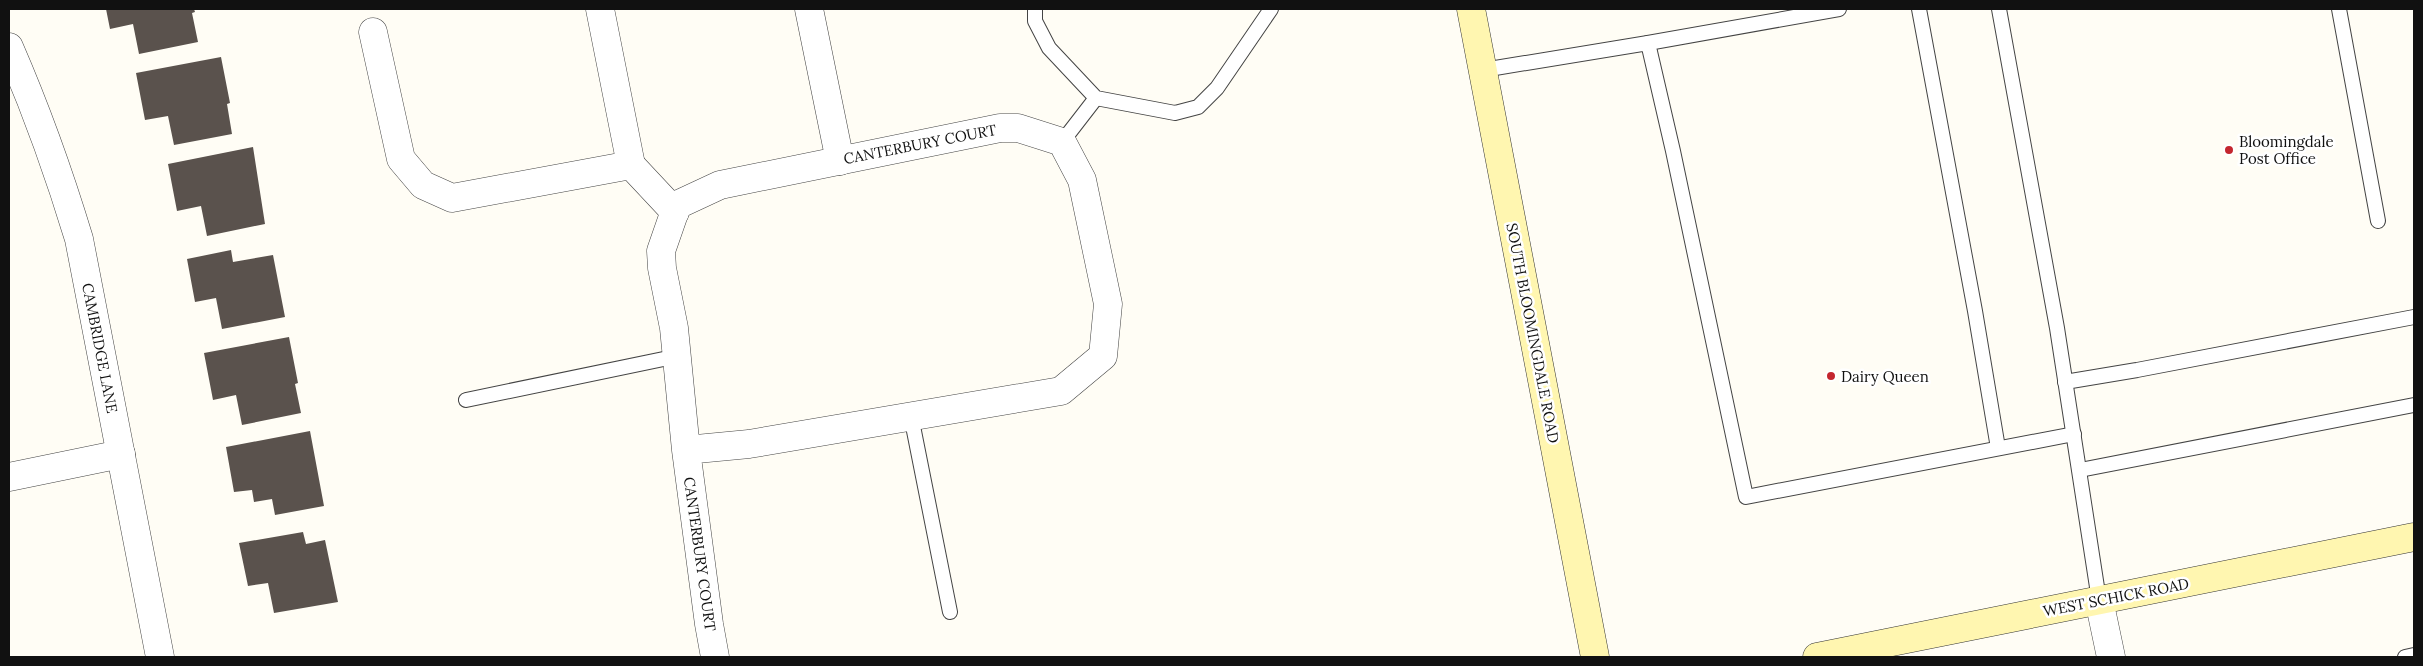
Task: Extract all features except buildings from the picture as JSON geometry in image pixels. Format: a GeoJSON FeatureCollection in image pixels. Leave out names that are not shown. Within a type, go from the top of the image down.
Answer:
{"type":"FeatureCollection","features":[{"type":"Feature","properties":{"kind":"main road","name":"SOUTH BLOOMINGDALE ROAD"},"geometry":{"type":"LineString","coordinates":[[1471,9],[1595,657]]}},
{"type":"Feature","properties":{"kind":"main road","name":"WEST SCHICK ROAD"},"geometry":{"type":"LineString","coordinates":[[1817,657],[2414,537]]}},
{"type":"Feature","properties":{"kind":"street"},"geometry":{"type":"LineString","coordinates":[[600,9],[631,165],[675,212]]}},
{"type":"Feature","properties":{"kind":"street"},"geometry":{"type":"LineString","coordinates":[[810,9],[840,160]]}},
{"type":"Feature","properties":{"kind":"street"},"geometry":{"type":"LineString","coordinates":[[373,32],[401,159],[423,185],[452,198],[631,165]]}},
{"type":"Feature","properties":{"kind":"street","name":"CAMBRIDGE LANE"},"geometry":{"type":"LineString","coordinates":[[9,47],[46,139],[79,239],[160,657]]}},
{"type":"Feature","properties":{"kind":"street","name":"CANTERBURY COURT"},"geometry":{"type":"LineString","coordinates":[[715,657],[686,450],[678,356],[662,268],[662,251],[678,205],[720,185],[1000,128],[1018,128],[1062,142]]}},
{"type":"Feature","properties":{"kind":"street"},"geometry":{"type":"LineString","coordinates":[[686,450],[749,444],[1061,391],[1103,356],[1108,304],[1082,180],[1062,142]]}},
{"type":"Feature","properties":{"kind":"street"},"geometry":{"type":"LineString","coordinates":[[9,477],[121,454]]}},
{"type":"Feature","properties":{"kind":"street"},"geometry":{"type":"LineString","coordinates":[[2099,600],[2111,657]]}},
{"type":"Feature","properties":{"kind":"lane"},"geometry":{"type":"LineString","coordinates":[[1035,9],[1035,21],[1049,48],[1096,98],[1175,113],[1198,107],[1217,88],[1271,9]]}},
{"type":"Feature","properties":{"kind":"lane"},"geometry":{"type":"LineString","coordinates":[[1483,70],[1839,9]]}},
{"type":"Feature","properties":{"kind":"lane"},"geometry":{"type":"LineString","coordinates":[[1919,9],[1975,311],[1998,448]]}},
{"type":"Feature","properties":{"kind":"lane"},"geometry":{"type":"LineString","coordinates":[[1999,9],[2066,382],[2099,600]]}},
{"type":"Feature","properties":{"kind":"lane"},"geometry":{"type":"LineString","coordinates":[[2339,9],[2378,221]]}},
{"type":"Feature","properties":{"kind":"lane"},"geometry":{"type":"LineString","coordinates":[[1648,43],[1746,497],[2074,434]]}},
{"type":"Feature","properties":{"kind":"lane"},"geometry":{"type":"LineString","coordinates":[[1062,142],[1096,98]]}},
{"type":"Feature","properties":{"kind":"lane"},"geometry":{"type":"LineString","coordinates":[[2066,382],[2414,317]]}},
{"type":"Feature","properties":{"kind":"lane"},"geometry":{"type":"LineString","coordinates":[[466,400],[678,356]]}},
{"type":"Feature","properties":{"kind":"lane"},"geometry":{"type":"LineString","coordinates":[[2080,470],[2414,405]]}},
{"type":"Feature","properties":{"kind":"lane"},"geometry":{"type":"LineString","coordinates":[[911,416],[950,612]]}},
{"type":"Feature","properties":{"kind":"lane"},"geometry":{"type":"LineString","coordinates":[[2406,657],[2414,655]]}},
{"type":"Feature","properties":{"kind":"place","name":"Bloomingdale Post Office"},"geometry":{"type":"Point","coordinates":[2229,150]}},
{"type":"Feature","properties":{"kind":"place","name":"Dairy Queen"},"geometry":{"type":"Point","coordinates":[1831,376]}}]}
